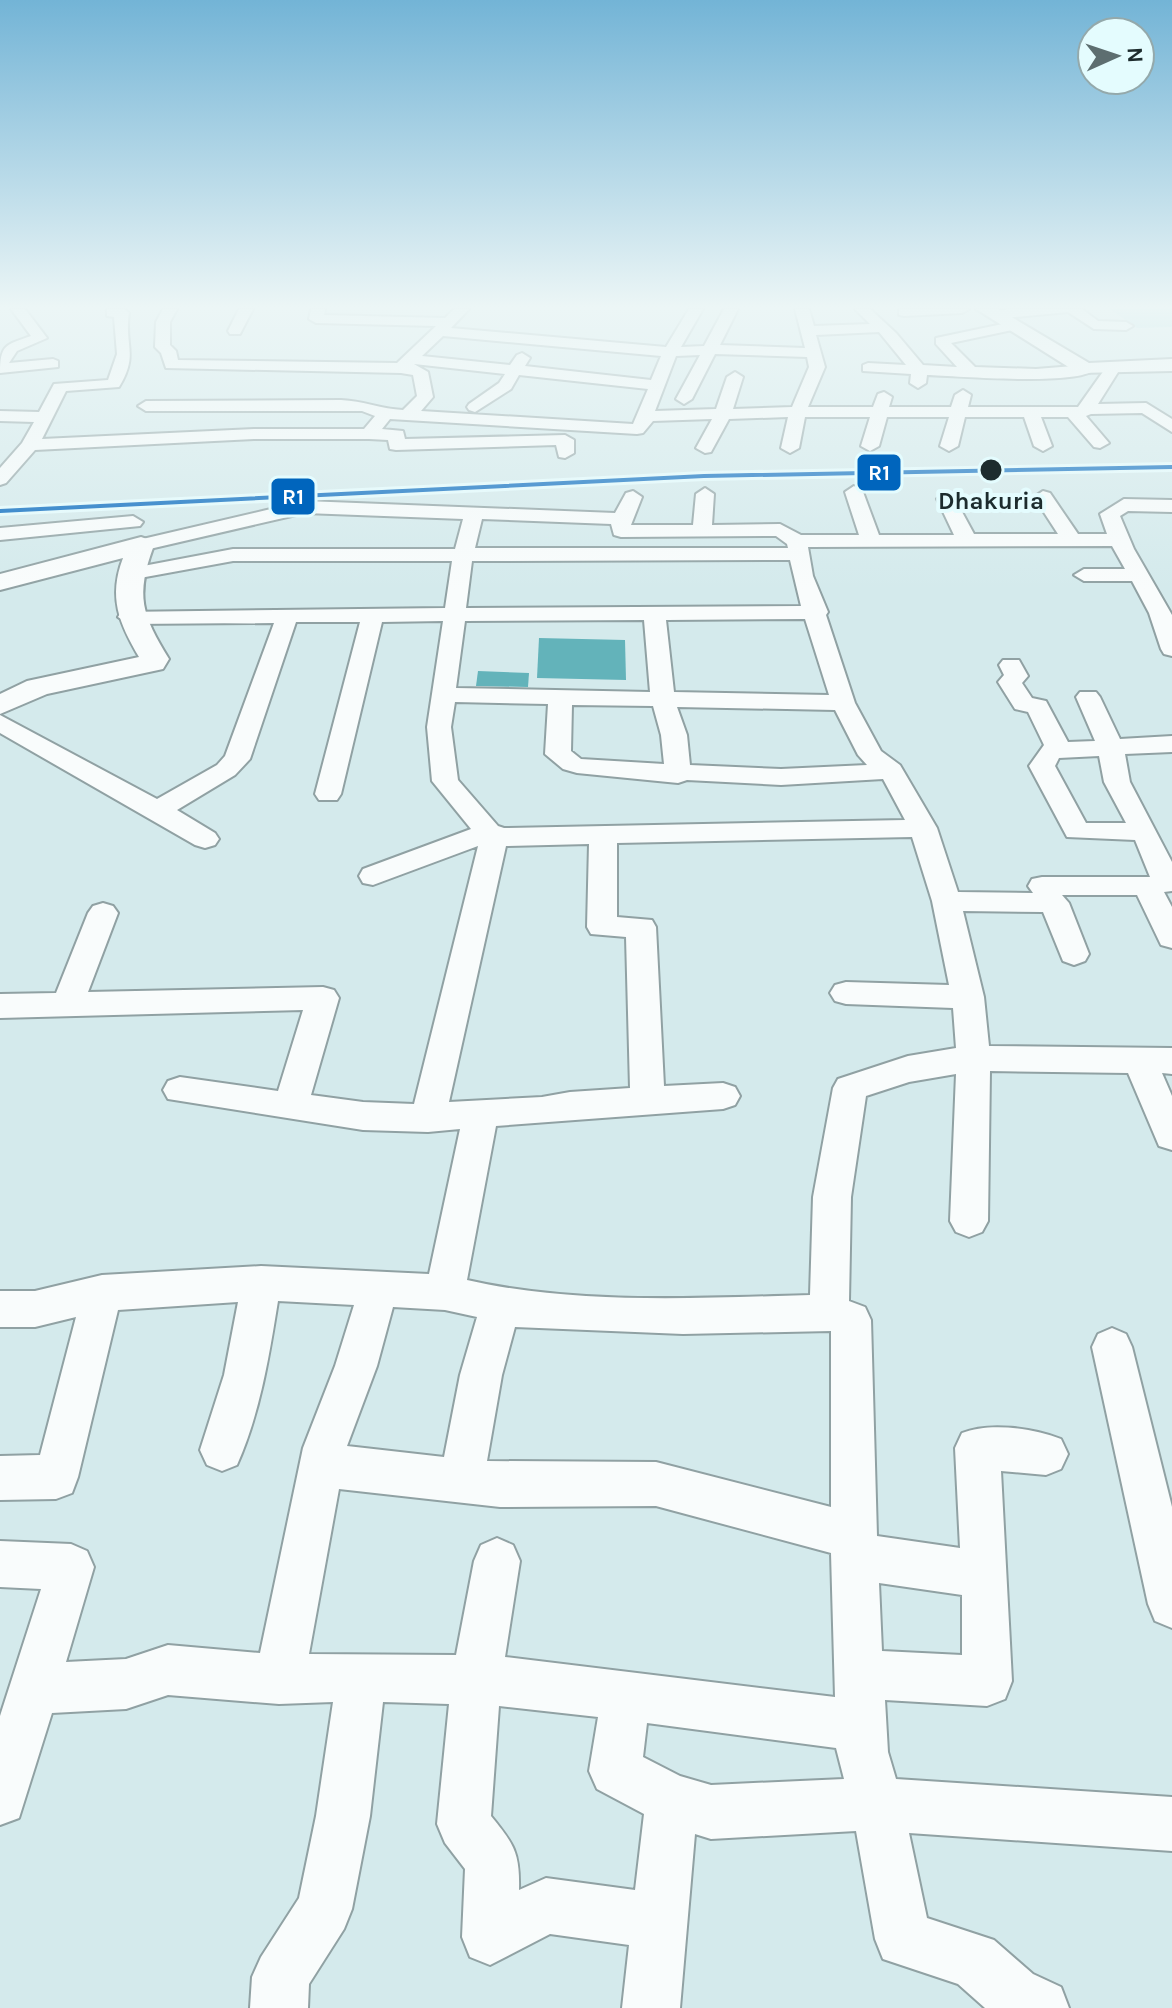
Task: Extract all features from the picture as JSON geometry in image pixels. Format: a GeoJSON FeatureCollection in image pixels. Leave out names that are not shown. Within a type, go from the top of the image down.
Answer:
{"type":"FeatureCollection","features":[{"type":"Feature","properties":{"kind":"street"},"geometry":{"type":"LineString","coordinates":[[0,479],[30,445],[52,403]]}},
{"type":"Feature","properties":{"kind":"street"},"geometry":{"type":"LineString","coordinates":[[408,415],[419,403]]}},
{"type":"Feature","properties":{"kind":"street"},"geometry":{"type":"LineString","coordinates":[[442,403],[642,422],[798,412],[1031,413],[1080,403]]}},
{"type":"Feature","properties":{"kind":"street"},"geometry":{"type":"LineString","coordinates":[[475,407],[480,403]]}},
{"type":"Feature","properties":{"kind":"street"},"geometry":{"type":"LineString","coordinates":[[613,450],[618,439],[628,438],[642,422],[650,403]]}},
{"type":"Feature","properties":{"kind":"street"},"geometry":{"type":"LineString","coordinates":[[705,448],[726,403]]}},
{"type":"Feature","properties":{"kind":"street"},"geometry":{"type":"LineString","coordinates":[[790,448],[802,403]]}},
{"type":"Feature","properties":{"kind":"street"},"geometry":{"type":"LineString","coordinates":[[870,446],[883,403]]}},
{"type":"Feature","properties":{"kind":"street"},"geometry":{"type":"LineString","coordinates":[[949,446],[961,403]]}},
{"type":"Feature","properties":{"kind":"street"},"geometry":{"type":"LineString","coordinates":[[1083,403],[1100,443]]}},
{"type":"Feature","properties":{"kind":"street"},"geometry":{"type":"LineString","coordinates":[[1090,403],[1146,408],[1172,427]]}},
{"type":"Feature","properties":{"kind":"street"},"geometry":{"type":"LineString","coordinates":[[146,406],[364,406],[385,414],[494,420],[563,415]]}},
{"type":"Feature","properties":{"kind":"street"},"geometry":{"type":"LineString","coordinates":[[1031,413],[1043,446]]}},
{"type":"Feature","properties":{"kind":"street"},"geometry":{"type":"LineString","coordinates":[[369,434],[385,414]]}},
{"type":"Feature","properties":{"kind":"street"},"geometry":{"type":"LineString","coordinates":[[0,416],[45,417]]}},
{"type":"Feature","properties":{"kind":"street"},"geometry":{"type":"LineString","coordinates":[[489,443],[494,420]]}},
{"type":"Feature","properties":{"kind":"street"},"geometry":{"type":"LineString","coordinates":[[30,445],[254,434],[369,434],[397,435],[396,445],[489,443],[520,448],[565,440],[565,453]]}},
{"type":"Feature","properties":{"kind":"street"},"geometry":{"type":"LineString","coordinates":[[854,492],[871,541]]}},
{"type":"Feature","properties":{"kind":"street"},"geometry":{"type":"LineString","coordinates":[[702,529],[705,494]]}},
{"type":"Feature","properties":{"kind":"street"},"geometry":{"type":"LineString","coordinates":[[633,497],[621,519],[621,531],[702,529],[792,542]]}},
{"type":"Feature","properties":{"kind":"street"},"geometry":{"type":"LineString","coordinates":[[1043,497],[1071,539]]}},
{"type":"Feature","properties":{"kind":"street"},"geometry":{"type":"LineString","coordinates":[[946,499],[967,541]]}},
{"type":"Feature","properties":{"kind":"street"},"geometry":{"type":"LineString","coordinates":[[1171,643],[1156,600],[1116,540],[1110,514],[1124,505],[1172,506]]}},
{"type":"Feature","properties":{"kind":"street"},"geometry":{"type":"LineString","coordinates":[[0,582],[71,566],[134,539],[305,507],[621,519]]}},
{"type":"Feature","properties":{"kind":"street"},"geometry":{"type":"LineString","coordinates":[[474,512],[463,555],[439,727],[445,781],[491,834]]}},
{"type":"Feature","properties":{"kind":"street"},"geometry":{"type":"LineString","coordinates":[[0,534],[69,528],[233,555],[463,555],[792,542],[1116,540]]}},
{"type":"Feature","properties":{"kind":"street"},"geometry":{"type":"LineString","coordinates":[[69,528],[71,566]]}},
{"type":"Feature","properties":{"kind":"street"},"geometry":{"type":"LineString","coordinates":[[0,705],[38,687],[153,663],[155,659],[129,617],[134,539]]}},
{"type":"Feature","properties":{"kind":"street"},"geometry":{"type":"LineString","coordinates":[[792,542],[817,612],[843,703],[871,755],[891,771],[923,828],[947,901],[968,997],[973,1058],[969,1221]]}},
{"type":"Feature","properties":{"kind":"street"},"geometry":{"type":"LineString","coordinates":[[1084,575],[1141,575]]}},
{"type":"Feature","properties":{"kind":"street"},"geometry":{"type":"LineString","coordinates":[[654,612],[663,701],[674,735],[678,775]]}},
{"type":"Feature","properties":{"kind":"street"},"geometry":{"type":"LineString","coordinates":[[129,617],[817,612]]}},
{"type":"Feature","properties":{"kind":"street"},"geometry":{"type":"LineString","coordinates":[[159,809],[226,770],[237,759],[288,615]]}},
{"type":"Feature","properties":{"kind":"street"},"geometry":{"type":"LineString","coordinates":[[328,794],[373,615]]}},
{"type":"Feature","properties":{"kind":"street"},"geometry":{"type":"LineString","coordinates":[[1011,665],[1016,676],[1010,682],[1024,704],[1037,706],[1059,750]]}},
{"type":"Feature","properties":{"kind":"street"},"geometry":{"type":"LineString","coordinates":[[444,695],[843,703]]}},
{"type":"Feature","properties":{"kind":"street"},"geometry":{"type":"LineString","coordinates":[[1088,697],[1110,745],[1117,782],[1145,832],[1167,883]]}},
{"type":"Feature","properties":{"kind":"street"},"geometry":{"type":"LineString","coordinates":[[560,698],[558,754],[572,764],[586,768],[678,775],[781,777],[891,771]]}},
{"type":"Feature","properties":{"kind":"street"},"geometry":{"type":"LineString","coordinates":[[0,722],[79,770],[159,809],[205,839]]}},
{"type":"Feature","properties":{"kind":"street"},"geometry":{"type":"LineString","coordinates":[[1145,832],[1077,831],[1042,766],[1050,751],[1110,745],[1172,744]]}},
{"type":"Feature","properties":{"kind":"street"},"geometry":{"type":"LineString","coordinates":[[373,876],[491,834],[923,828]]}},
{"type":"Feature","properties":{"kind":"street"},"geometry":{"type":"LineString","coordinates":[[603,833],[602,927],[641,927],[648,1100]]}},
{"type":"Feature","properties":{"kind":"street"},"geometry":{"type":"LineString","coordinates":[[428,1118],[491,834]]}},
{"type":"Feature","properties":{"kind":"street"},"geometry":{"type":"LineString","coordinates":[[1042,886],[1147,886],[1172,938]]}},
{"type":"Feature","properties":{"kind":"street"},"geometry":{"type":"LineString","coordinates":[[947,901],[1054,903],[1074,954]]}},
{"type":"Feature","properties":{"kind":"street"},"geometry":{"type":"LineString","coordinates":[[67,1005],[103,913]]}},
{"type":"Feature","properties":{"kind":"street"},"geometry":{"type":"LineString","coordinates":[[846,993],[968,997]]}},
{"type":"Feature","properties":{"kind":"street"},"geometry":{"type":"LineString","coordinates":[[0,1006],[323,998],[291,1106]]}},
{"type":"Feature","properties":{"kind":"street"},"geometry":{"type":"LineString","coordinates":[[829,1312],[832,1197],[850,1088],[908,1069],[973,1058],[1156,1061],[1172,1136]]}},
{"type":"Feature","properties":{"kind":"street"},"geometry":{"type":"LineString","coordinates":[[180,1090],[363,1116],[428,1118],[542,1111],[570,1105],[723,1096]]}},
{"type":"Feature","properties":{"kind":"street"},"geometry":{"type":"LineString","coordinates":[[445,1292],[481,1113]]}},
{"type":"Feature","properties":{"kind":"street"},"geometry":{"type":"LineString","coordinates":[[222,1450],[245,1375],[261,1283]]}},
{"type":"Feature","properties":{"kind":"street"},"geometry":{"type":"LineString","coordinates":[[0,1309],[35,1309],[102,1293],[261,1283],[445,1292],[516,1309],[683,1316],[829,1312],[851,1320],[854,1546],[862,1752],[877,1804],[903,1939],[974,1960],[1013,1994],[1040,2008]]}},
{"type":"Feature","properties":{"kind":"street"},"geometry":{"type":"LineString","coordinates":[[279,1679],[325,1448],[356,1366],[378,1289]]}},
{"type":"Feature","properties":{"kind":"street"},"geometry":{"type":"LineString","coordinates":[[0,1478],[56,1477],[102,1293]]}},
{"type":"Feature","properties":{"kind":"street"},"geometry":{"type":"LineString","coordinates":[[462,1480],[481,1375],[501,1305]]}},
{"type":"Feature","properties":{"kind":"street"},"geometry":{"type":"LineString","coordinates":[[1112,1347],[1172,1604]]}},
{"type":"Feature","properties":{"kind":"street"},"geometry":{"type":"LineString","coordinates":[[859,1674],[987,1681],[985,1575],[977,1448],[1046,1454]]}},
{"type":"Feature","properties":{"kind":"street"},"geometry":{"type":"LineString","coordinates":[[322,1465],[500,1485],[656,1484],[854,1546],[985,1575]]}},
{"type":"Feature","properties":{"kind":"street"},"geometry":{"type":"LineString","coordinates":[[497,1561],[476,1680],[464,1824],[493,1861],[490,1937],[546,1906],[659,1921]]}},
{"type":"Feature","properties":{"kind":"street"},"geometry":{"type":"LineString","coordinates":[[0,1564],[71,1567],[0,1799]]}},
{"type":"Feature","properties":{"kind":"street"},"geometry":{"type":"LineString","coordinates":[[33,1689],[126,1684],[168,1670],[279,1679],[361,1677],[476,1680],[532,1683],[860,1726]]}},
{"type":"Feature","properties":{"kind":"street"},"geometry":{"type":"LineString","coordinates":[[279,2008],[281,1977],[324,1909],[343,1816],[361,1677]]}},
{"type":"Feature","properties":{"kind":"street"},"geometry":{"type":"LineString","coordinates":[[626,1695],[615,1771],[672,1800],[711,1812],[877,1804],[1172,1824]]}},
{"type":"Feature","properties":{"kind":"street"},"geometry":{"type":"LineString","coordinates":[[651,2008],[672,1800]]}},
{"type":"Feature","properties":{"kind":"shaded area"},"geometry":{"type":"Polygon","coordinates":[[[539,638],[625,640],[626,680],[537,678],[539,638]]]}},
{"type":"Feature","properties":{"kind":"shaded area"},"geometry":{"type":"Polygon","coordinates":[[[478,671],[529,673],[528,687],[476,686],[478,671]]]}},
{"type":"Feature","properties":{"kind":"transit line","name":"R1"},"geometry":{"type":"LineString","coordinates":[[0,511],[704,476],[1172,467]]}},
{"type":"Feature","properties":{"kind":"place","name":"Dhakuria"},"geometry":{"type":"Point","coordinates":[991,470]}}]}
